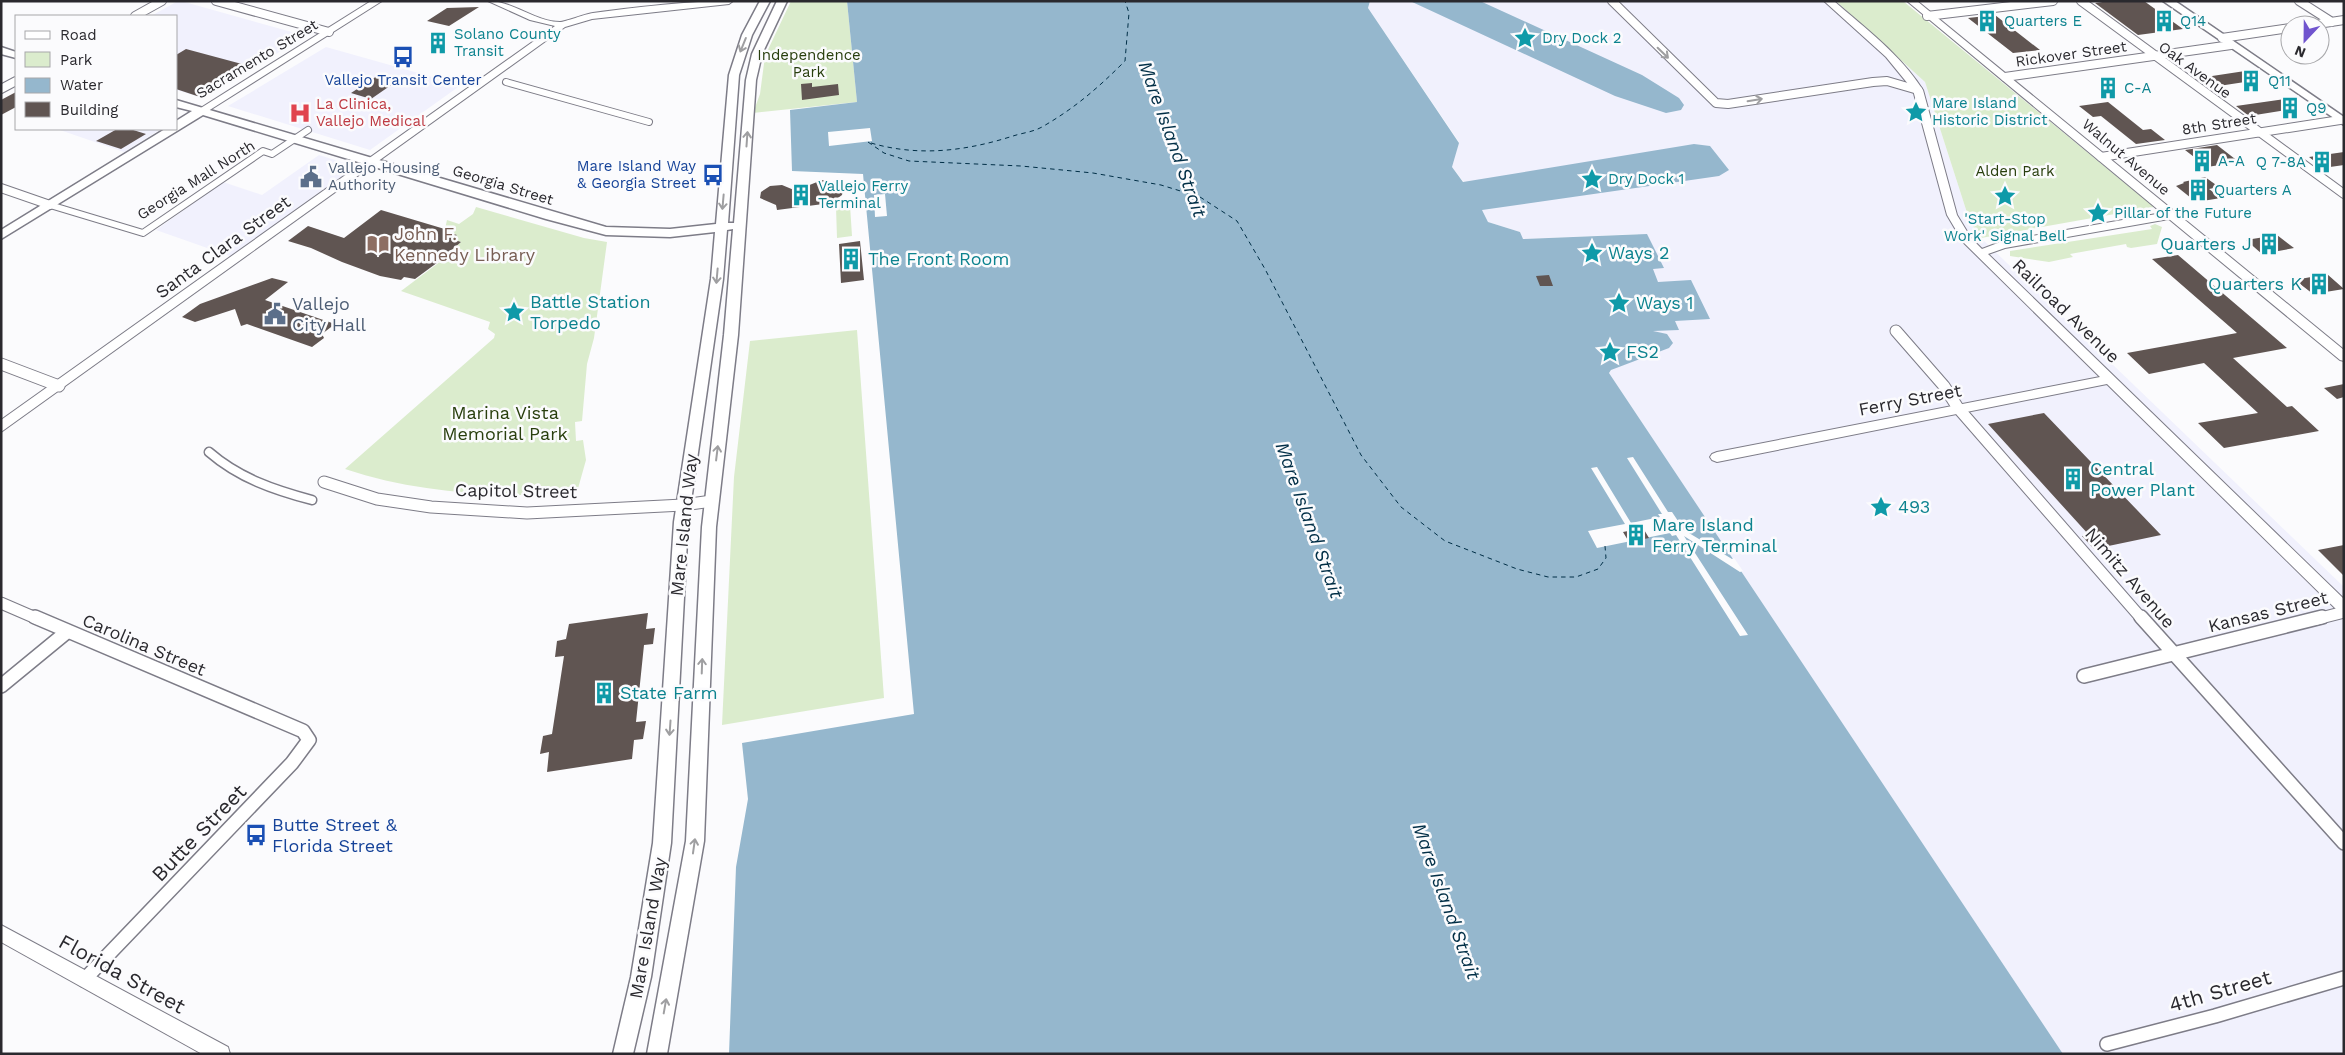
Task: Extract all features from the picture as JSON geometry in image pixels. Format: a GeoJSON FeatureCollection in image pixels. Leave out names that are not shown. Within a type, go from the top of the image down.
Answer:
{"type":"FeatureCollection","features":[{"type":"Feature","properties":{"kind":"main road","name":"Mare Island Way"},"geometry":{"type":"LineString","coordinates":[[623,1054],[641,978],[662,843],[675,604],[683,505],[709,336],[721,227],[734,75],[748,35],[765,1]]}},
{"type":"Feature","properties":{"kind":"main road","name":"Mare Island Way"},"geometry":{"type":"LineString","coordinates":[[657,1054],[695,841],[704,619],[712,501],[731,335],[753,67],[782,1]]}},
{"type":"Feature","properties":{"kind":"main road"},"geometry":{"type":"LineString","coordinates":[[2168,1],[2342,121]]}},
{"type":"Feature","properties":{"kind":"main road"},"geometry":{"type":"LineString","coordinates":[[1,50],[15,55]]}},
{"type":"Feature","properties":{"kind":"main road","name":"Georgia Street"},"geometry":{"type":"LineString","coordinates":[[178,104],[606,231],[646,234],[740,224]]}},
{"type":"Feature","properties":{"kind":"main road","name":"Sacramento Street"},"geometry":{"type":"LineString","coordinates":[[178,125],[201,110]]}},
{"type":"Feature","properties":{"kind":"main road"},"geometry":{"type":"LineString","coordinates":[[1,235],[170,130]]}},
{"type":"Feature","properties":{"kind":"street"},"geometry":{"type":"LineString","coordinates":[[137,15],[162,1]]}},
{"type":"Feature","properties":{"kind":"street"},"geometry":{"type":"LineString","coordinates":[[216,1],[329,32]]}},
{"type":"Feature","properties":{"kind":"street","name":"Sacramento Street"},"geometry":{"type":"LineString","coordinates":[[201,110],[378,1]]}},
{"type":"Feature","properties":{"kind":"street"},"geometry":{"type":"LineString","coordinates":[[492,1],[542,21],[562,25],[592,16],[684,4],[729,1]]}},
{"type":"Feature","properties":{"kind":"street"},"geometry":{"type":"LineString","coordinates":[[1612,1],[1628,19],[1716,103],[1728,104],[1887,81],[1918,90]]}},
{"type":"Feature","properties":{"kind":"street","name":"Railroad Avenue"},"geometry":{"type":"LineString","coordinates":[[1828,1],[1900,66],[1918,90],[1952,215],[1966,240],[2344,610]]}},
{"type":"Feature","properties":{"kind":"street","name":"Walnut Avenue"},"geometry":{"type":"LineString","coordinates":[[1911,1],[1927,16],[2005,77],[2171,215],[2341,352]]}},
{"type":"Feature","properties":{"kind":"street"},"geometry":{"type":"LineString","coordinates":[[1927,16],[2053,1]]}},
{"type":"Feature","properties":{"kind":"street","name":"Oak Avenue"},"geometry":{"type":"LineString","coordinates":[[2081,1],[2153,56],[2344,194]]}},
{"type":"Feature","properties":{"kind":"street"},"geometry":{"type":"LineString","coordinates":[[2299,1],[2332,22],[2344,20]]}},
{"type":"Feature","properties":{"kind":"street","name":"Santa Clara Street"},"geometry":{"type":"LineString","coordinates":[[1,427],[562,25]]}},
{"type":"Feature","properties":{"kind":"street","name":"Rickover Street"},"geometry":{"type":"LineString","coordinates":[[2005,77],[2153,56],[2280,30]]}},
{"type":"Feature","properties":{"kind":"street"},"geometry":{"type":"LineString","coordinates":[[1,89],[15,82]]}},
{"type":"Feature","properties":{"kind":"street"},"geometry":{"type":"LineString","coordinates":[[506,82],[649,122]]}},
{"type":"Feature","properties":{"kind":"street","name":"8th Street"},"geometry":{"type":"LineString","coordinates":[[2101,157],[2342,121]]}},
{"type":"Feature","properties":{"kind":"street"},"geometry":{"type":"LineString","coordinates":[[295,139],[308,130]]}},
{"type":"Feature","properties":{"kind":"street","name":"Georgia Mall North"},"geometry":{"type":"LineString","coordinates":[[50,205],[143,233],[263,151],[272,154],[295,139]]}},
{"type":"Feature","properties":{"kind":"street"},"geometry":{"type":"LineString","coordinates":[[1,188],[50,205]]}},
{"type":"Feature","properties":{"kind":"street"},"geometry":{"type":"LineString","coordinates":[[1981,253],[2003,245],[2171,215]]}},
{"type":"Feature","properties":{"kind":"street","name":"Nimitz Avenue"},"geometry":{"type":"LineString","coordinates":[[1896,332],[1944,386],[1958,408],[2173,654],[2344,843]]}},
{"type":"Feature","properties":{"kind":"street"},"geometry":{"type":"LineString","coordinates":[[1,364],[59,386]]}},
{"type":"Feature","properties":{"kind":"street","name":"Ferry Street"},"geometry":{"type":"LineString","coordinates":[[1717,457],[1958,408],[1986,406],[2109,379]]}},
{"type":"Feature","properties":{"kind":"street"},"geometry":{"type":"LineString","coordinates":[[209,452],[224,465],[280,493],[312,500]]}},
{"type":"Feature","properties":{"kind":"street","name":"Capitol Street"},"geometry":{"type":"LineString","coordinates":[[324,482],[377,499],[431,507],[527,512],[683,505],[712,501]]}},
{"type":"Feature","properties":{"kind":"street","name":"Carolina Street"},"geometry":{"type":"LineString","coordinates":[[1,603],[273,719]]}},
{"type":"Feature","properties":{"kind":"street","name":"Kansas Street"},"geometry":{"type":"LineString","coordinates":[[2084,676],[2344,610]]}},
{"type":"Feature","properties":{"kind":"street"},"geometry":{"type":"LineString","coordinates":[[1,686],[68,631]]}},
{"type":"Feature","properties":{"kind":"street","name":"Butte Street"},"geometry":{"type":"LineString","coordinates":[[84,980],[285,770],[309,740],[302,731],[273,719]]}},
{"type":"Feature","properties":{"kind":"street","name":"Florida Street"},"geometry":{"type":"LineString","coordinates":[[1,933],[221,1054]]}},
{"type":"Feature","properties":{"kind":"street","name":"4th Street"},"geometry":{"type":"LineString","coordinates":[[2107,1044],[2344,978]]}},
{"type":"Feature","properties":{"kind":"shaded area"},"geometry":{"type":"Polygon","coordinates":[[[181,1],[306,36],[203,98],[178,91],[178,15],[153,15],[181,1]]]}},
{"type":"Feature","properties":{"kind":"shaded area"},"geometry":{"type":"Polygon","coordinates":[[[1370,1],[1835,1],[1925,82],[1970,222],[1981,238],[2344,587],[2344,1054],[2063,1054],[1609,373],[1645,331],[1638,234],[1522,239],[1520,232],[1488,222],[1481,210],[1485,209],[1452,167],[1459,142],[1368,8],[1370,1]]]}},
{"type":"Feature","properties":{"kind":"shaded area"},"geometry":{"type":"Polygon","coordinates":[[[326,47],[461,85],[370,150],[228,106],[326,47]]]}},
{"type":"Feature","properties":{"kind":"shaded area"},"geometry":{"type":"Polygon","coordinates":[[[60,130],[159,130],[124,152],[60,130]]]}},
{"type":"Feature","properties":{"kind":"shaded area"},"geometry":{"type":"Polygon","coordinates":[[[319,155],[351,165],[348,168],[352,169],[230,256],[156,230],[223,182],[262,195],[319,155]]]}},
{"type":"Feature","properties":{"kind":"green space","name":"Independence Park"},"geometry":{"type":"Polygon","coordinates":[[[791,1],[847,1],[857,102],[753,113],[760,94],[765,56],[791,1]]]}},
{"type":"Feature","properties":{"kind":"green space","name":"Alden Park"},"geometry":{"type":"Polygon","coordinates":[[[1836,1],[1903,1],[2154,207],[1981,238],[1970,222],[1925,82],[1836,1]]]}},
{"type":"Feature","properties":{"kind":"green space"},"geometry":{"type":"Polygon","coordinates":[[[850,205],[852,236],[837,238],[836,207],[850,205]]]}},
{"type":"Feature","properties":{"kind":"green space","name":"Marina Vista Memorial Park"},"geometry":{"type":"Polygon","coordinates":[[[476,207],[584,238],[607,242],[594,338],[587,364],[582,421],[575,422],[576,441],[583,440],[586,460],[577,492],[520,495],[431,489],[366,476],[345,469],[494,338],[495,334],[488,329],[490,322],[401,291],[449,255],[447,254],[461,242],[452,239],[456,235],[446,232],[448,230],[445,229],[447,220],[459,224],[473,214],[476,207]]]}},
{"type":"Feature","properties":{"kind":"green space"},"geometry":{"type":"Polygon","coordinates":[[[2155,224],[2162,227],[2157,244],[2131,248],[2127,247],[2126,244],[2070,254],[2073,257],[2049,262],[2010,256],[2010,251],[2152,229],[2150,226],[2155,224]]]}},
{"type":"Feature","properties":{"kind":"green space"},"geometry":{"type":"Polygon","coordinates":[[[857,330],[884,698],[722,725],[734,477],[750,341],[857,330]]]}},
{"type":"Feature","properties":{"kind":"water","name":"Mare Island Strait"},"geometry":{"type":"Polygon","coordinates":[[[847,1],[1370,1],[1368,8],[1459,143],[1452,167],[1463,182],[1694,144],[1710,146],[1729,170],[1719,176],[1482,210],[1488,222],[1520,232],[1523,239],[1647,234],[1664,268],[1653,269],[1658,282],[1691,280],[1710,319],[1675,321],[1679,330],[1653,331],[1667,334],[1673,343],[1669,348],[1611,370],[1609,373],[2063,1054],[729,1054],[736,867],[748,799],[742,743],[914,714],[863,174],[792,171],[790,110],[857,102],[847,1]]]}},
{"type":"Feature","properties":{"kind":"water","name":"Dry Dock 2"},"geometry":{"type":"Polygon","coordinates":[[[1410,1],[1480,1],[1642,75],[1679,98],[1684,105],[1681,110],[1666,113],[1615,96],[1410,1]]]}},
{"type":"Feature","properties":{"kind":"pier","name":"Vallejo Ferry Terminal"},"geometry":{"type":"Polygon","coordinates":[[[870,128],[872,141],[829,146],[828,132],[870,128]]]}},
{"type":"Feature","properties":{"kind":"pier"},"geometry":{"type":"Polygon","coordinates":[[[885,194],[887,216],[875,217],[874,195],[885,194]]]}},
{"type":"Feature","properties":{"kind":"pier","name":"Mare Island Ferry Terminal"},"geometry":{"type":"Polygon","coordinates":[[[1633,457],[1668,512],[1672,512],[1684,530],[1732,559],[1734,558],[1743,571],[1740,572],[1684,536],[1748,635],[1740,636],[1676,535],[1672,536],[1670,533],[1597,548],[1588,531],[1625,524],[1591,468],[1597,467],[1631,523],[1660,517],[1658,514],[1662,514],[1627,458],[1633,457]]]}},
{"type":"Feature","properties":{"kind":"building"},"geometry":{"type":"Polygon","coordinates":[[[2144,1],[2183,29],[2138,35],[2095,3],[2144,1]]]}},
{"type":"Feature","properties":{"kind":"building"},"geometry":{"type":"Polygon","coordinates":[[[479,7],[449,26],[427,21],[447,8],[479,7]]]}},
{"type":"Feature","properties":{"kind":"building"},"geometry":{"type":"Polygon","coordinates":[[[1995,15],[2040,50],[2013,53],[1968,18],[1995,15]]]}},
{"type":"Feature","properties":{"kind":"building"},"geometry":{"type":"Polygon","coordinates":[[[186,49],[253,67],[203,98],[178,90],[178,54],[186,49]]]}},
{"type":"Feature","properties":{"kind":"building"},"geometry":{"type":"Polygon","coordinates":[[[2245,71],[2258,80],[2212,87],[2199,78],[2245,71]]]}},
{"type":"Feature","properties":{"kind":"building"},"geometry":{"type":"Polygon","coordinates":[[[377,76],[397,81],[371,99],[351,93],[377,76]]]}},
{"type":"Feature","properties":{"kind":"building"},"geometry":{"type":"Polygon","coordinates":[[[812,83],[812,87],[838,84],[839,95],[802,100],[801,84],[812,83]]]}},
{"type":"Feature","properties":{"kind":"building"},"geometry":{"type":"Polygon","coordinates":[[[15,93],[15,108],[1,115],[1,100],[15,93]]]}},
{"type":"Feature","properties":{"kind":"building"},"geometry":{"type":"Polygon","coordinates":[[[2285,99],[2298,108],[2249,116],[2236,106],[2285,99]]]}},
{"type":"Feature","properties":{"kind":"building"},"geometry":{"type":"Polygon","coordinates":[[[2108,102],[2143,130],[2151,129],[2165,140],[2136,144],[2101,116],[2093,117],[2079,106],[2108,102]]]}},
{"type":"Feature","properties":{"kind":"building"},"geometry":{"type":"Polygon","coordinates":[[[115,130],[133,130],[146,134],[121,149],[96,141],[115,130]]]}},
{"type":"Feature","properties":{"kind":"building"},"geometry":{"type":"Polygon","coordinates":[[[2217,145],[2239,162],[2207,167],[2185,150],[2217,145]]]}},
{"type":"Feature","properties":{"kind":"building"},"geometry":{"type":"Polygon","coordinates":[[[2344,152],[2344,165],[2323,168],[2309,157],[2344,152]]]}},
{"type":"Feature","properties":{"kind":"building","name":"Quarters A"},"geometry":{"type":"Polygon","coordinates":[[[2205,177],[2219,187],[2209,189],[2221,198],[2196,202],[2176,186],[2183,182],[2205,177]]]}},
{"type":"Feature","properties":{"kind":"building","name":"Vallejo Ferry Terminal"},"geometry":{"type":"Polygon","coordinates":[[[822,180],[836,182],[843,190],[842,195],[831,203],[777,210],[776,205],[760,198],[761,192],[770,186],[782,185],[794,190],[803,190],[807,186],[822,180]]]}},
{"type":"Feature","properties":{"kind":"building","name":"John F. Kennedy Library"},"geometry":{"type":"Polygon","coordinates":[[[381,210],[448,230],[446,232],[457,235],[452,239],[461,242],[447,254],[449,254],[415,279],[404,277],[401,280],[380,276],[311,248],[288,241],[308,226],[344,238],[381,210]]]}},
{"type":"Feature","properties":{"kind":"building","name":"Quarters J"},"geometry":{"type":"Polygon","coordinates":[[[2277,235],[2294,248],[2262,254],[2246,240],[2277,235]]]}},
{"type":"Feature","properties":{"kind":"building","name":"The Front Room"},"geometry":{"type":"Polygon","coordinates":[[[860,241],[864,280],[841,283],[839,244],[860,241]]]}},
{"type":"Feature","properties":{"kind":"building"},"geometry":{"type":"Polygon","coordinates":[[[2178,255],[2287,348],[2233,358],[2287,407],[2292,406],[2319,431],[2224,448],[2198,423],[2258,413],[2204,363],[2149,374],[2127,353],[2237,333],[2152,259],[2178,255]]]}},
{"type":"Feature","properties":{"kind":"building","name":"Quarters K"},"geometry":{"type":"Polygon","coordinates":[[[2327,274],[2344,289],[2313,294],[2295,280],[2327,274]]]}},
{"type":"Feature","properties":{"kind":"building"},"geometry":{"type":"Polygon","coordinates":[[[1549,275],[1553,286],[1540,286],[1536,276],[1549,275]]]}},
{"type":"Feature","properties":{"kind":"building","name":"Vallejo City Hall"},"geometry":{"type":"Polygon","coordinates":[[[272,278],[288,282],[265,300],[335,324],[322,334],[324,338],[312,347],[247,324],[241,326],[235,309],[195,322],[182,317],[200,304],[272,278]]]}},
{"type":"Feature","properties":{"kind":"building"},"geometry":{"type":"Polygon","coordinates":[[[2344,384],[2344,397],[2337,399],[2324,388],[2344,384]]]}},
{"type":"Feature","properties":{"kind":"building","name":"Central Power Plant"},"geometry":{"type":"Polygon","coordinates":[[[2044,413],[2161,535],[2094,549],[2082,536],[2089,535],[1988,424],[2044,413]]]}},
{"type":"Feature","properties":{"kind":"building","name":"Mare Island Ferry Terminal"},"geometry":{"type":"Polygon","coordinates":[[[1643,528],[1649,538],[1629,542],[1623,532],[1643,528]]]}},
{"type":"Feature","properties":{"kind":"building"},"geometry":{"type":"Polygon","coordinates":[[[2344,545],[2344,576],[2318,550],[2344,545]]]}},
{"type":"Feature","properties":{"kind":"building","name":"State Farm"},"geometry":{"type":"Polygon","coordinates":[[[648,613],[646,629],[655,628],[653,644],[644,645],[636,722],[646,721],[643,739],[634,740],[632,759],[547,772],[549,752],[540,754],[543,736],[552,734],[564,656],[555,657],[557,641],[566,639],[569,624],[648,613]]]}},
{"type":"Feature","properties":{"kind":"ferry route"},"geometry":{"type":"LineString","coordinates":[[871,143],[907,150],[942,150],[978,145],[1042,127],[1086,97],[1125,61],[1129,13],[1125,1]]}},
{"type":"Feature","properties":{"kind":"ferry route"},"geometry":{"type":"LineString","coordinates":[[868,142],[884,153],[909,161],[1021,166],[1093,173],[1161,185],[1200,197],[1237,221],[1265,269],[1361,455],[1401,507],[1445,541],[1517,569],[1548,577],[1576,577],[1598,569],[1606,558],[1605,546]]}},
{"type":"Feature","properties":{"kind":"place","name":"Quarters E"},"geometry":{"type":"Point","coordinates":[1987,21]}},
{"type":"Feature","properties":{"kind":"place","name":"Q14"},"geometry":{"type":"Point","coordinates":[2164,21]}},
{"type":"Feature","properties":{"kind":"place","name":"Dry Dock 2"},"geometry":{"type":"Point","coordinates":[1525,38]}},
{"type":"Feature","properties":{"kind":"place","name":"Solano County Transit"},"geometry":{"type":"Point","coordinates":[438,43]}},
{"type":"Feature","properties":{"kind":"place","name":"Vallejo Transit Center"},"geometry":{"type":"Point","coordinates":[403,57]}},
{"type":"Feature","properties":{"kind":"place","name":"Q11"},"geometry":{"type":"Point","coordinates":[2251,81]}},
{"type":"Feature","properties":{"kind":"place","name":"C-A"},"geometry":{"type":"Point","coordinates":[2108,88]}},
{"type":"Feature","properties":{"kind":"place","name":"Q9"},"geometry":{"type":"Point","coordinates":[2290,108]}},
{"type":"Feature","properties":{"kind":"place","name":"Mare Island Historic District"},"geometry":{"type":"Point","coordinates":[1916,112]}},
{"type":"Feature","properties":{"kind":"place","name":"La Clinica, Vallejo Medical"},"geometry":{"type":"Point","coordinates":[300,113]}},
{"type":"Feature","properties":{"kind":"place","name":"A-A"},"geometry":{"type":"Point","coordinates":[2202,161]}},
{"type":"Feature","properties":{"kind":"place","name":"Q 7-8A"},"geometry":{"type":"Point","coordinates":[2322,162]}},
{"type":"Feature","properties":{"kind":"place","name":"Mare Island Way & Georgia Street"},"geometry":{"type":"Point","coordinates":[713,175]}},
{"type":"Feature","properties":{"kind":"place","name":"Vallejo Housing Authority"},"geometry":{"type":"Point","coordinates":[311,177]}},
{"type":"Feature","properties":{"kind":"place","name":"Dry Dock 1"},"geometry":{"type":"Point","coordinates":[1592,179]}},
{"type":"Feature","properties":{"kind":"place","name":"Quarters A"},"geometry":{"type":"Point","coordinates":[2198,190]}},
{"type":"Feature","properties":{"kind":"place","name":"Vallejo Ferry Terminal"},"geometry":{"type":"Point","coordinates":[801,195]}},
{"type":"Feature","properties":{"kind":"place","name":"'Start-Stop Work' Signal Bell"},"geometry":{"type":"Point","coordinates":[2005,196]}},
{"type":"Feature","properties":{"kind":"place","name":"Pillar of the Future"},"geometry":{"type":"Point","coordinates":[2098,213]}},
{"type":"Feature","properties":{"kind":"place","name":"John F. Kennedy Library"},"geometry":{"type":"Point","coordinates":[378,244]}},
{"type":"Feature","properties":{"kind":"place","name":"Quarters J"},"geometry":{"type":"Point","coordinates":[2269,244]}},
{"type":"Feature","properties":{"kind":"place","name":"Ways 2"},"geometry":{"type":"Point","coordinates":[1592,253]}},
{"type":"Feature","properties":{"kind":"place","name":"The Front Room"},"geometry":{"type":"Point","coordinates":[851,259]}},
{"type":"Feature","properties":{"kind":"place","name":"Quarters K"},"geometry":{"type":"Point","coordinates":[2319,284]}},
{"type":"Feature","properties":{"kind":"place","name":"Ways 1"},"geometry":{"type":"Point","coordinates":[1619,303]}},
{"type":"Feature","properties":{"kind":"place","name":"Battle Station Torpedo"},"geometry":{"type":"Point","coordinates":[514,312]}},
{"type":"Feature","properties":{"kind":"place","name":"Vallejo City Hall"},"geometry":{"type":"Point","coordinates":[275,314]}},
{"type":"Feature","properties":{"kind":"place","name":"FS2"},"geometry":{"type":"Point","coordinates":[1610,352]}},
{"type":"Feature","properties":{"kind":"place","name":"Central Power Plant"},"geometry":{"type":"Point","coordinates":[2073,479]}},
{"type":"Feature","properties":{"kind":"place","name":"493"},"geometry":{"type":"Point","coordinates":[1881,507]}},
{"type":"Feature","properties":{"kind":"place","name":"Mare Island Ferry Terminal"},"geometry":{"type":"Point","coordinates":[1636,535]}},
{"type":"Feature","properties":{"kind":"place","name":"State Farm"},"geometry":{"type":"Point","coordinates":[604,693]}},
{"type":"Feature","properties":{"kind":"place","name":"Butte Street & Florida Street"},"geometry":{"type":"Point","coordinates":[256,835]}}]}
